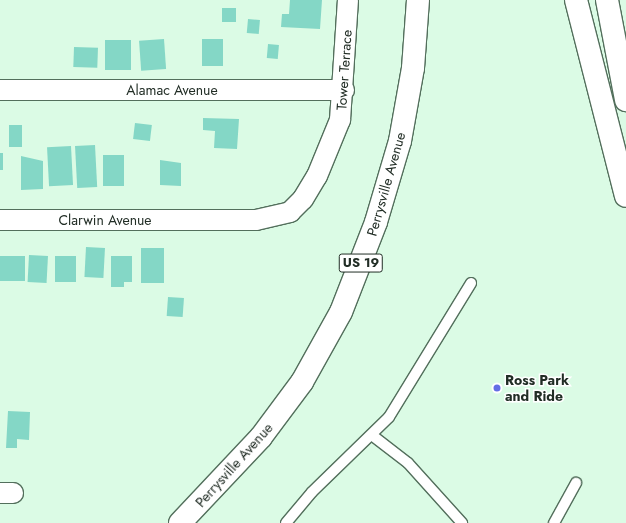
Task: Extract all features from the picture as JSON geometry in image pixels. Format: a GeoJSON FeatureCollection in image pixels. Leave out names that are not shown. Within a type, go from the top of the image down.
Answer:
{"type":"FeatureCollection","features":[{"type":"Feature","properties":{"kind":"main road","name":"Perrysville Avenue"},"geometry":{"type":"LineString","coordinates":[[180,523],[261,437],[302,382],[341,312],[376,222],[400,141],[413,68],[418,0]]}},
{"type":"Feature","properties":{"kind":"main road"},"geometry":{"type":"LineString","coordinates":[[576,0],[626,196]]}},
{"type":"Feature","properties":{"kind":"main road"},"geometry":{"type":"LineString","coordinates":[[607,0],[626,100]]}},
{"type":"Feature","properties":{"kind":"street","name":"Tower Terrace"},"geometry":{"type":"LineString","coordinates":[[210,220],[266,219],[282,216],[297,207],[317,176],[334,138],[344,90],[348,0]]}},
{"type":"Feature","properties":{"kind":"street","name":"Alamac Avenue"},"geometry":{"type":"LineString","coordinates":[[0,90],[344,90]]}},
{"type":"Feature","properties":{"kind":"street","name":"Clarwin Avenue"},"geometry":{"type":"LineString","coordinates":[[0,220],[210,220]]}},
{"type":"Feature","properties":{"kind":"lane"},"geometry":{"type":"LineString","coordinates":[[286,523],[297,508],[373,436],[410,387],[470,283]]}},
{"type":"Feature","properties":{"kind":"lane"},"geometry":{"type":"LineString","coordinates":[[373,436],[408,462],[462,523]]}},
{"type":"Feature","properties":{"kind":"lane"},"geometry":{"type":"LineString","coordinates":[[554,523],[576,483]]}},
{"type":"Feature","properties":{"kind":"building"},"geometry":{"type":"Polygon","coordinates":[[[290,0],[322,0],[320,29],[281,27],[282,14],[289,14],[290,0]]]}},
{"type":"Feature","properties":{"kind":"building"},"geometry":{"type":"Polygon","coordinates":[[[222,8],[236,8],[236,22],[222,22],[222,8]]]}},
{"type":"Feature","properties":{"kind":"building"},"geometry":{"type":"Polygon","coordinates":[[[248,19],[260,20],[259,34],[247,33],[248,19]]]}},
{"type":"Feature","properties":{"kind":"building"},"geometry":{"type":"Polygon","coordinates":[[[164,39],[166,69],[141,71],[139,41],[164,39]]]}},
{"type":"Feature","properties":{"kind":"building"},"geometry":{"type":"Polygon","coordinates":[[[202,39],[223,39],[223,66],[202,66],[202,39]]]}},
{"type":"Feature","properties":{"kind":"building"},"geometry":{"type":"Polygon","coordinates":[[[105,40],[131,40],[131,70],[105,70],[105,40]]]}},
{"type":"Feature","properties":{"kind":"building"},"geometry":{"type":"Polygon","coordinates":[[[268,44],[279,45],[278,59],[267,58],[268,44]]]}},
{"type":"Feature","properties":{"kind":"building"},"geometry":{"type":"Polygon","coordinates":[[[74,47],[98,48],[97,68],[73,67],[74,47]]]}},
{"type":"Feature","properties":{"kind":"building"},"geometry":{"type":"Polygon","coordinates":[[[203,118],[239,119],[237,149],[214,148],[215,131],[203,130],[203,118]]]}},
{"type":"Feature","properties":{"kind":"building"},"geometry":{"type":"Polygon","coordinates":[[[135,123],[152,125],[150,141],[133,139],[135,123]]]}},
{"type":"Feature","properties":{"kind":"building"},"geometry":{"type":"Polygon","coordinates":[[[9,125],[22,125],[22,147],[9,147],[9,125]]]}},
{"type":"Feature","properties":{"kind":"building"},"geometry":{"type":"Polygon","coordinates":[[[95,145],[97,187],[77,188],[75,146],[95,145]]]}},
{"type":"Feature","properties":{"kind":"building"},"geometry":{"type":"Polygon","coordinates":[[[71,146],[73,185],[49,186],[47,147],[71,146]]]}},
{"type":"Feature","properties":{"kind":"building"},"geometry":{"type":"Polygon","coordinates":[[[0,153],[3,153],[3,170],[0,170],[0,153]]]}},
{"type":"Feature","properties":{"kind":"building"},"geometry":{"type":"Polygon","coordinates":[[[103,155],[124,155],[124,186],[103,186],[103,155]]]}},
{"type":"Feature","properties":{"kind":"building"},"geometry":{"type":"Polygon","coordinates":[[[21,156],[43,161],[43,189],[21,190],[21,156]]]}},
{"type":"Feature","properties":{"kind":"building"},"geometry":{"type":"Polygon","coordinates":[[[160,160],[181,163],[181,186],[160,185],[160,160]]]}},
{"type":"Feature","properties":{"kind":"building"},"geometry":{"type":"Polygon","coordinates":[[[86,247],[105,248],[103,278],[84,277],[86,247]]]}},
{"type":"Feature","properties":{"kind":"building"},"geometry":{"type":"Polygon","coordinates":[[[141,248],[164,248],[164,283],[141,283],[141,248]]]}},
{"type":"Feature","properties":{"kind":"building"},"geometry":{"type":"Polygon","coordinates":[[[29,255],[48,256],[47,283],[28,282],[29,255]]]}},
{"type":"Feature","properties":{"kind":"building"},"geometry":{"type":"Polygon","coordinates":[[[0,256],[25,256],[25,281],[0,281],[0,256]]]}},
{"type":"Feature","properties":{"kind":"building"},"geometry":{"type":"Polygon","coordinates":[[[55,256],[76,256],[76,282],[55,282],[55,256]]]}},
{"type":"Feature","properties":{"kind":"building"},"geometry":{"type":"Polygon","coordinates":[[[111,256],[132,256],[132,282],[124,282],[124,287],[111,287],[111,256]]]}},
{"type":"Feature","properties":{"kind":"building"},"geometry":{"type":"Polygon","coordinates":[[[168,297],[184,298],[183,317],[167,316],[168,297]]]}},
{"type":"Feature","properties":{"kind":"building"},"geometry":{"type":"Polygon","coordinates":[[[8,411],[30,412],[29,440],[17,439],[17,448],[6,448],[8,411]]]}},
{"type":"Feature","properties":{"kind":"place","name":"Ross Park and Ride"},"geometry":{"type":"Point","coordinates":[497,388]}}]}
